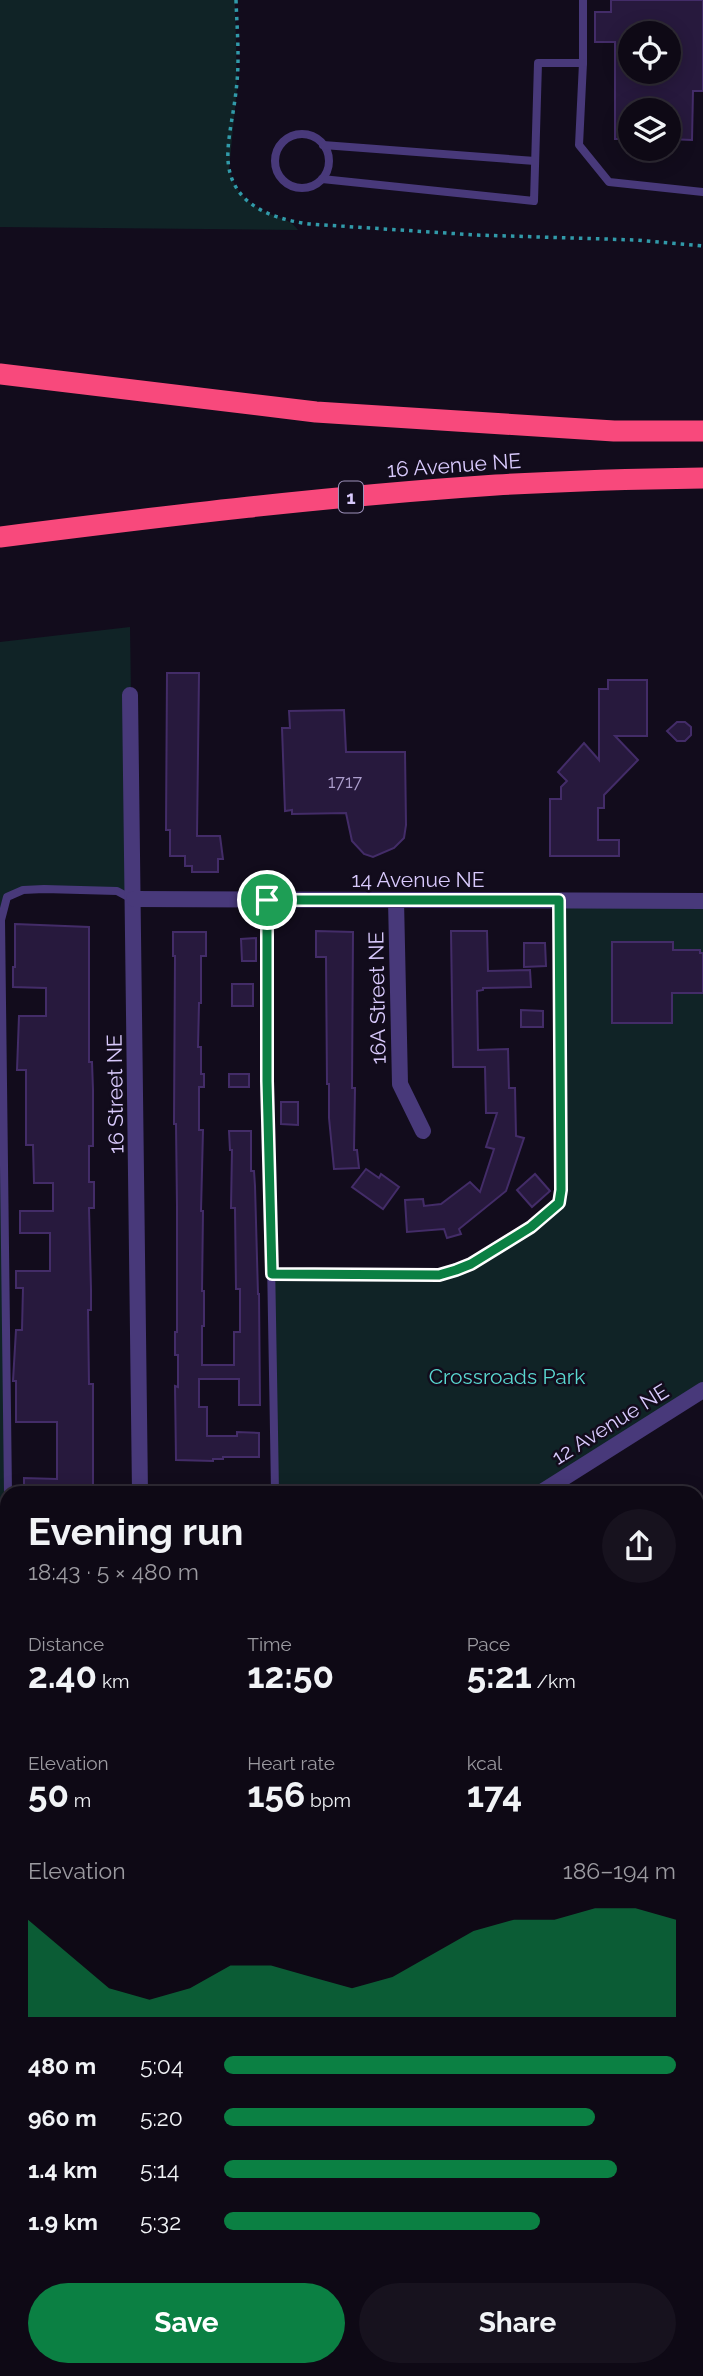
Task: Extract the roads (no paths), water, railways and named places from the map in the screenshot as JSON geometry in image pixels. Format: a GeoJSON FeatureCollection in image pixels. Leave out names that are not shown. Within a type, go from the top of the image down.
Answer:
{"type":"FeatureCollection","features":[{"type":"Feature","properties":{"kind":"highway","name":"16 Avenue NE"},"geometry":{"type":"LineString","coordinates":[[0,374],[316,412],[614,431],[703,431]]}},
{"type":"Feature","properties":{"kind":"highway","name":"16 Avenue NE"},"geometry":{"type":"LineString","coordinates":[[0,537],[328,499],[496,485],[703,478]]}},
{"type":"Feature","properties":{"kind":"street","name":"16 Street NE"},"geometry":{"type":"LineString","coordinates":[[131,695],[140,1486]]}},
{"type":"Feature","properties":{"kind":"street","name":"14 Avenue NE"},"geometry":{"type":"LineString","coordinates":[[134,899],[703,901]]}},
{"type":"Feature","properties":{"kind":"street","name":"16A Street NE"},"geometry":{"type":"LineString","coordinates":[[396,900],[400,1084],[424,1131]]}},
{"type":"Feature","properties":{"kind":"street","name":"12 Avenue NE"},"geometry":{"type":"LineString","coordinates":[[551,1486],[703,1390]]}},
{"type":"Feature","properties":{"kind":"lane"},"geometry":{"type":"LineString","coordinates":[[583,0],[579,145],[609,182],[702,192],[703,180]]}},
{"type":"Feature","properties":{"kind":"lane"},"geometry":{"type":"LineString","coordinates":[[322,179],[534,201],[538,63],[583,63]]}},
{"type":"Feature","properties":{"kind":"lane"},"geometry":{"type":"LineString","coordinates":[[300,134],[317,138],[323,145],[329,162],[322,179],[307,188],[289,185],[277,173],[275,156],[284,141],[300,134]]}},
{"type":"Feature","properties":{"kind":"lane"},"geometry":{"type":"LineString","coordinates":[[323,145],[535,161]]}},
{"type":"Feature","properties":{"kind":"lane"},"geometry":{"type":"LineString","coordinates":[[8,1486],[1,920],[3,908],[7,897],[23,890],[117,891],[134,899]]}},
{"type":"Feature","properties":{"kind":"lane"},"geometry":{"type":"LineString","coordinates":[[267,900],[267,1081],[275,1486]]}},
{"type":"Feature","properties":{"kind":"lane"},"geometry":{"type":"LineString","coordinates":[[272,1274],[439,1275],[471,1264],[499,1248],[531,1227],[559,1203],[559,900]]}},
{"type":"Feature","properties":{"kind":"park label","name":"Crossroads Park"},"geometry":{"type":"Point","coordinates":[507,1376]}}]}
